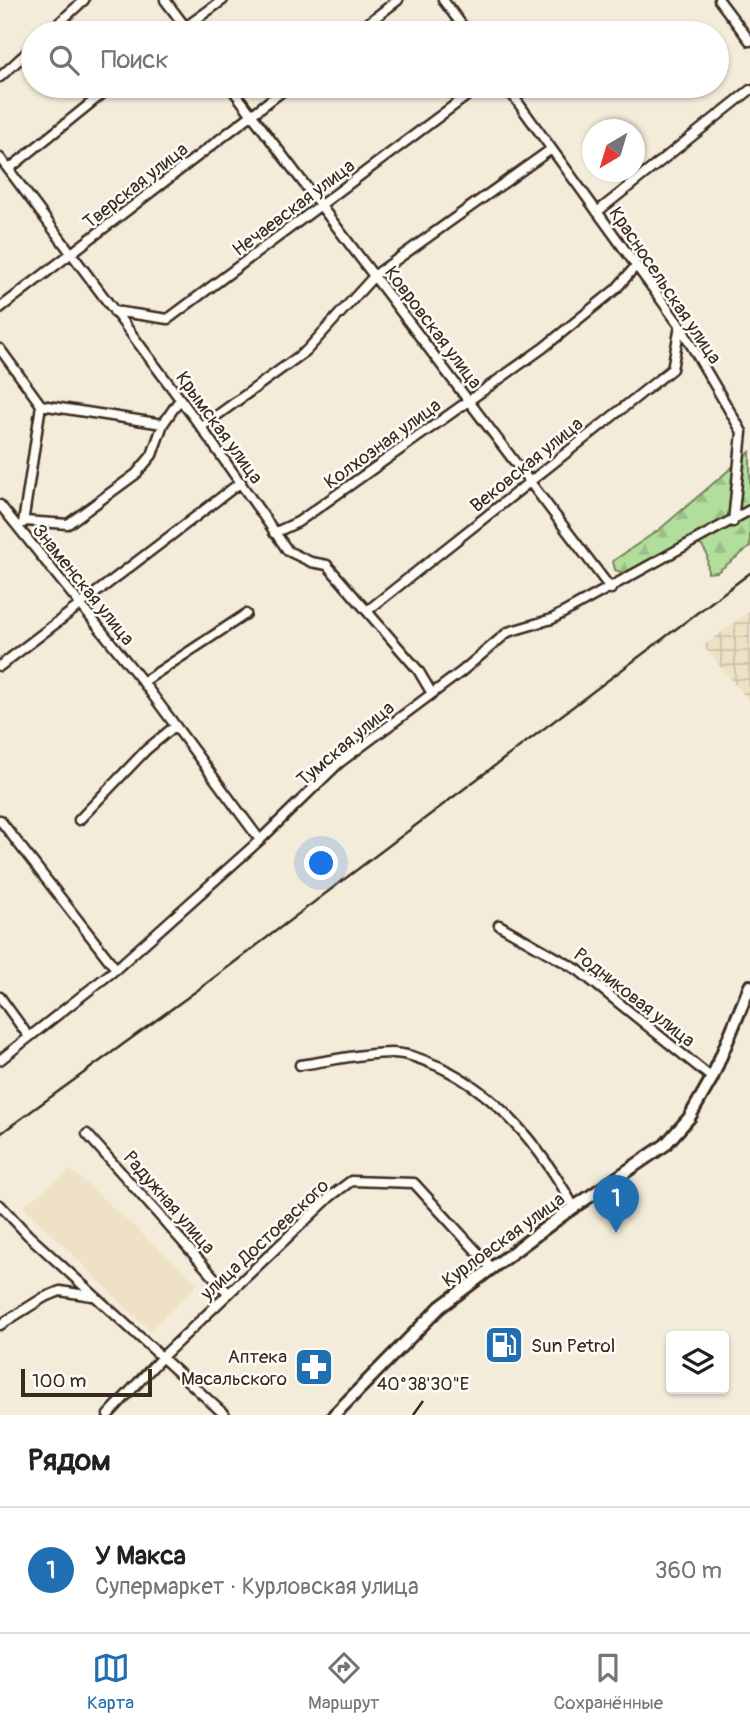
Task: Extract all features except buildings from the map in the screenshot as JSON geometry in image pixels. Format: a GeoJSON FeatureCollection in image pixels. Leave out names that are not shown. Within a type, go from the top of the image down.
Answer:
{"type":"FeatureCollection","features":[{"type":"Feature","properties":{"kind":"main road","name":"Курловская улица"},"geometry":{"type":"LineString","coordinates":[[334,1415],[429,1316],[491,1267],[665,1145],[689,1118],[712,1078],[750,986]]}},
{"type":"Feature","properties":{"kind":"street"},"geometry":{"type":"LineString","coordinates":[[61,21],[84,0]]}},
{"type":"Feature","properties":{"kind":"street"},"geometry":{"type":"LineString","coordinates":[[165,0],[180,21]]}},
{"type":"Feature","properties":{"kind":"street"},"geometry":{"type":"LineString","coordinates":[[198,21],[223,0]]}},
{"type":"Feature","properties":{"kind":"street"},"geometry":{"type":"LineString","coordinates":[[371,21],[398,0]]}},
{"type":"Feature","properties":{"kind":"street"},"geometry":{"type":"LineString","coordinates":[[443,0],[459,21]]}},
{"type":"Feature","properties":{"kind":"street"},"geometry":{"type":"LineString","coordinates":[[719,0],[750,41]]}},
{"type":"Feature","properties":{"kind":"street"},"geometry":{"type":"LineString","coordinates":[[0,77],[21,58]]}},
{"type":"Feature","properties":{"kind":"street"},"geometry":{"type":"LineString","coordinates":[[597,212],[750,90]]}},
{"type":"Feature","properties":{"kind":"street"},"geometry":{"type":"LineString","coordinates":[[9,169],[97,98]]}},
{"type":"Feature","properties":{"kind":"street","name":"Ковровская улица"},"geometry":{"type":"LineString","coordinates":[[239,98],[375,275],[527,482],[595,564],[611,589]]}},
{"type":"Feature","properties":{"kind":"street","name":"Тверская улица"},"geometry":{"type":"LineString","coordinates":[[0,308],[274,98]]}},
{"type":"Feature","properties":{"kind":"street","name":"Нечаевская улица"},"geometry":{"type":"LineString","coordinates":[[114,312],[168,319],[464,98]]}},
{"type":"Feature","properties":{"kind":"street","name":"Красносельская улица"},"geometry":{"type":"LineString","coordinates":[[514,98],[680,326],[742,432],[733,522]]}},
{"type":"Feature","properties":{"kind":"street"},"geometry":{"type":"LineString","coordinates":[[201,426],[306,351],[375,275],[550,150]]}},
{"type":"Feature","properties":{"kind":"street","name":"Крымская улица"},"geometry":{"type":"LineString","coordinates":[[0,158],[201,426],[288,551],[311,562],[327,565],[418,670],[431,692]]}},
{"type":"Feature","properties":{"kind":"street","name":"Колхозная улица"},"geometry":{"type":"LineString","coordinates":[[274,533],[298,522],[542,348],[616,289],[635,267]]}},
{"type":"Feature","properties":{"kind":"street","name":"Вековская улица"},"geometry":{"type":"LineString","coordinates":[[367,611],[672,369],[680,326]]}},
{"type":"Feature","properties":{"kind":"street"},"geometry":{"type":"LineString","coordinates":[[0,349],[41,405],[163,424]]}},
{"type":"Feature","properties":{"kind":"street"},"geometry":{"type":"LineString","coordinates":[[23,521],[68,524],[135,474],[152,455],[163,424],[180,399]]}},
{"type":"Feature","properties":{"kind":"street"},"geometry":{"type":"LineString","coordinates":[[22,533],[41,405]]}},
{"type":"Feature","properties":{"kind":"street"},"geometry":{"type":"LineString","coordinates":[[0,666],[241,482]]}},
{"type":"Feature","properties":{"kind":"street","name":"Знаменская улица"},"geometry":{"type":"LineString","coordinates":[[0,505],[143,682],[260,840]]}},
{"type":"Feature","properties":{"kind":"street","name":"Тумская улица"},"geometry":{"type":"LineString","coordinates":[[0,1060],[116,969],[260,840],[339,763],[508,632],[552,619],[733,522],[750,510]]}},
{"type":"Feature","properties":{"kind":"street"},"geometry":{"type":"LineString","coordinates":[[143,682],[246,614]]}},
{"type":"Feature","properties":{"kind":"street"},"geometry":{"type":"LineString","coordinates":[[79,820],[146,750],[176,726]]}},
{"type":"Feature","properties":{"kind":"street"},"geometry":{"type":"LineString","coordinates":[[0,820],[116,969]]}},
{"type":"Feature","properties":{"kind":"street"},"geometry":{"type":"LineString","coordinates":[[0,835],[8,829]]}},
{"type":"Feature","properties":{"kind":"street","name":"Родниковая улица"},"geometry":{"type":"LineString","coordinates":[[499,925],[578,970],[712,1078]]}},
{"type":"Feature","properties":{"kind":"street"},"geometry":{"type":"LineString","coordinates":[[0,997],[29,1037]]}},
{"type":"Feature","properties":{"kind":"street"},"geometry":{"type":"LineString","coordinates":[[300,1065],[392,1053],[415,1056],[450,1072],[477,1087],[518,1125],[559,1180],[574,1208]]}},
{"type":"Feature","properties":{"kind":"street","name":"Радужная улица"},"geometry":{"type":"LineString","coordinates":[[87,1133],[228,1293]]}},
{"type":"Feature","properties":{"kind":"street","name":"улица Достоевского"},"geometry":{"type":"LineString","coordinates":[[108,1415],[162,1357],[228,1293],[331,1196],[351,1181],[414,1183],[491,1267]]}},
{"type":"Feature","properties":{"kind":"street"},"geometry":{"type":"LineString","coordinates":[[0,1205],[94,1296],[225,1415]]}},
{"type":"Feature","properties":{"kind":"street"},"geometry":{"type":"LineString","coordinates":[[0,1325],[43,1298],[60,1291],[94,1296]]}},
{"type":"Feature","properties":{"kind":"shaded area"},"geometry":{"type":"Polygon","coordinates":[[[750,611],[750,702],[703,646],[750,611]]]}},
{"type":"Feature","properties":{"kind":"shaded area"},"geometry":{"type":"Polygon","coordinates":[[[71,1170],[198,1284],[150,1331],[23,1206],[71,1170]]]}},
{"type":"Feature","properties":{"kind":"green space"},"geometry":{"type":"Polygon","coordinates":[[[750,452],[750,547],[717,572],[708,573],[707,554],[702,546],[684,541],[632,571],[623,573],[615,570],[613,561],[660,529],[750,452]]]}},
{"type":"Feature","properties":{"kind":"railway"},"geometry":{"type":"LineString","coordinates":[[0,1134],[199,989],[750,573]]}},
{"type":"Feature","properties":{"kind":"place","name":"У Макса"},"geometry":{"type":"Point","coordinates":[616,1233]}},
{"type":"Feature","properties":{"kind":"place","name":"Sun Petrol"},"geometry":{"type":"Point","coordinates":[504,1345]}},
{"type":"Feature","properties":{"kind":"place","name":"Аптека Масальского"},"geometry":{"type":"Point","coordinates":[314,1367]}}]}
